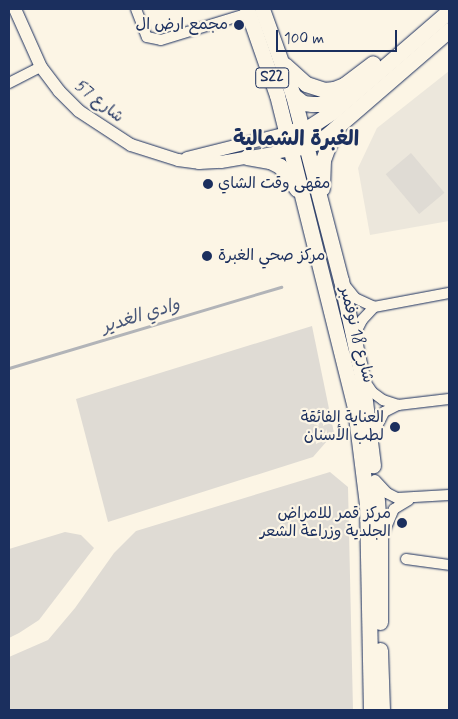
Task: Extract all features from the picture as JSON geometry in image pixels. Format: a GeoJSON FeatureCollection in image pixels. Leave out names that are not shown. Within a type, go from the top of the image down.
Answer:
{"type":"FeatureCollection","features":[{"type":"Feature","properties":{"kind":"main road"},"geometry":{"type":"LineString","coordinates":[[281,61],[306,84],[324,90],[334,89],[386,54],[437,9]]}},
{"type":"Feature","properties":{"kind":"main road","name":"شارع 18 نوفمبر"},"geometry":{"type":"LineString","coordinates":[[253,10],[281,61],[292,95],[341,280],[362,377],[371,440],[380,540],[382,710]]}},
{"type":"Feature","properties":{"kind":"main road","name":"شارع 18 نوفمبر"},"geometry":{"type":"LineString","coordinates":[[253,10],[304,198],[356,408],[367,504],[371,710]]}},
{"type":"Feature","properties":{"kind":"main road"},"geometry":{"type":"LineString","coordinates":[[286,133],[302,129],[319,121],[449,11]]}},
{"type":"Feature","properties":{"kind":"main road"},"geometry":{"type":"LineString","coordinates":[[291,150],[306,146],[325,137],[447,33]]}},
{"type":"Feature","properties":{"kind":"main road"},"geometry":{"type":"LineString","coordinates":[[292,95],[303,102],[324,104],[356,90]]}},
{"type":"Feature","properties":{"kind":"main road"},"geometry":{"type":"LineString","coordinates":[[324,217],[322,160],[328,146],[345,120]]}},
{"type":"Feature","properties":{"kind":"main road"},"geometry":{"type":"LineString","coordinates":[[247,157],[270,161],[280,166],[304,198]]}},
{"type":"Feature","properties":{"kind":"street","name":"شارع 57"},"geometry":{"type":"LineString","coordinates":[[15,9],[41,67],[79,111],[109,132],[131,144],[178,160],[213,163],[291,150]]}},
{"type":"Feature","properties":{"kind":"street"},"geometry":{"type":"LineString","coordinates":[[136,9],[147,37],[162,40],[253,10]]}},
{"type":"Feature","properties":{"kind":"street"},"geometry":{"type":"LineString","coordinates":[[9,83],[41,67]]}},
{"type":"Feature","properties":{"kind":"street"},"geometry":{"type":"LineString","coordinates":[[178,160],[286,133]]}},
{"type":"Feature","properties":{"kind":"street"},"geometry":{"type":"LineString","coordinates":[[341,280],[355,298],[374,307],[449,293]]}},
{"type":"Feature","properties":{"kind":"street"},"geometry":{"type":"LineString","coordinates":[[354,336],[362,320],[374,307]]}},
{"type":"Feature","properties":{"kind":"street"},"geometry":{"type":"LineString","coordinates":[[362,377],[372,392],[383,400],[398,405]]}},
{"type":"Feature","properties":{"kind":"street"},"geometry":{"type":"LineString","coordinates":[[371,440],[384,412],[398,405],[449,399]]}},
{"type":"Feature","properties":{"kind":"street"},"geometry":{"type":"LineString","coordinates":[[375,480],[387,493],[397,498],[449,495]]}},
{"type":"Feature","properties":{"kind":"street"},"geometry":{"type":"LineString","coordinates":[[380,540],[394,508],[414,498]]}},
{"type":"Feature","properties":{"kind":"street"},"geometry":{"type":"LineString","coordinates":[[406,559],[449,565]]}},
{"type":"Feature","properties":{"kind":"shaded area"},"geometry":{"type":"Polygon","coordinates":[[[449,71],[449,221],[370,235],[358,168],[377,128],[449,71]]]}},
{"type":"Feature","properties":{"kind":"shaded area"},"geometry":{"type":"Polygon","coordinates":[[[411,153],[444,193],[419,214],[386,174],[411,153]]]}},
{"type":"Feature","properties":{"kind":"shaded area"},"geometry":{"type":"Polygon","coordinates":[[[312,326],[334,433],[313,457],[108,522],[76,399],[312,326]]]}},
{"type":"Feature","properties":{"kind":"shaded area"},"geometry":{"type":"Polygon","coordinates":[[[330,472],[348,487],[353,710],[9,710],[9,657],[48,640],[75,608],[114,553],[136,531],[330,472]]]}},
{"type":"Feature","properties":{"kind":"shaded area"},"geometry":{"type":"Polygon","coordinates":[[[65,532],[81,535],[94,548],[39,620],[9,638],[9,549],[65,532]]]}},
{"type":"Feature","properties":{"kind":"waterway","name":"وادي الغدير"},"geometry":{"type":"LineString","coordinates":[[9,368],[281,287]]}},
{"type":"Feature","properties":{"kind":"place","name":"مجمع ارض ال"},"geometry":{"type":"Point","coordinates":[239,25]}},
{"type":"Feature","properties":{"kind":"place","name":"مقهى وقت الشاي"},"geometry":{"type":"Point","coordinates":[208,184]}},
{"type":"Feature","properties":{"kind":"place","name":"مركز صحي الغبرة"},"geometry":{"type":"Point","coordinates":[207,256]}},
{"type":"Feature","properties":{"kind":"place","name":"العناية الفائقة لطب الأسنان"},"geometry":{"type":"Point","coordinates":[395,427]}},
{"type":"Feature","properties":{"kind":"place","name":"مركز قمر للامراض الجلدية وزراعة الشعر"},"geometry":{"type":"Point","coordinates":[402,523]}},
{"type":"Feature","properties":{"kind":"district","name":"الغبرة الشمالية"},"geometry":{"type":"Point","coordinates":[296,139]}}]}
